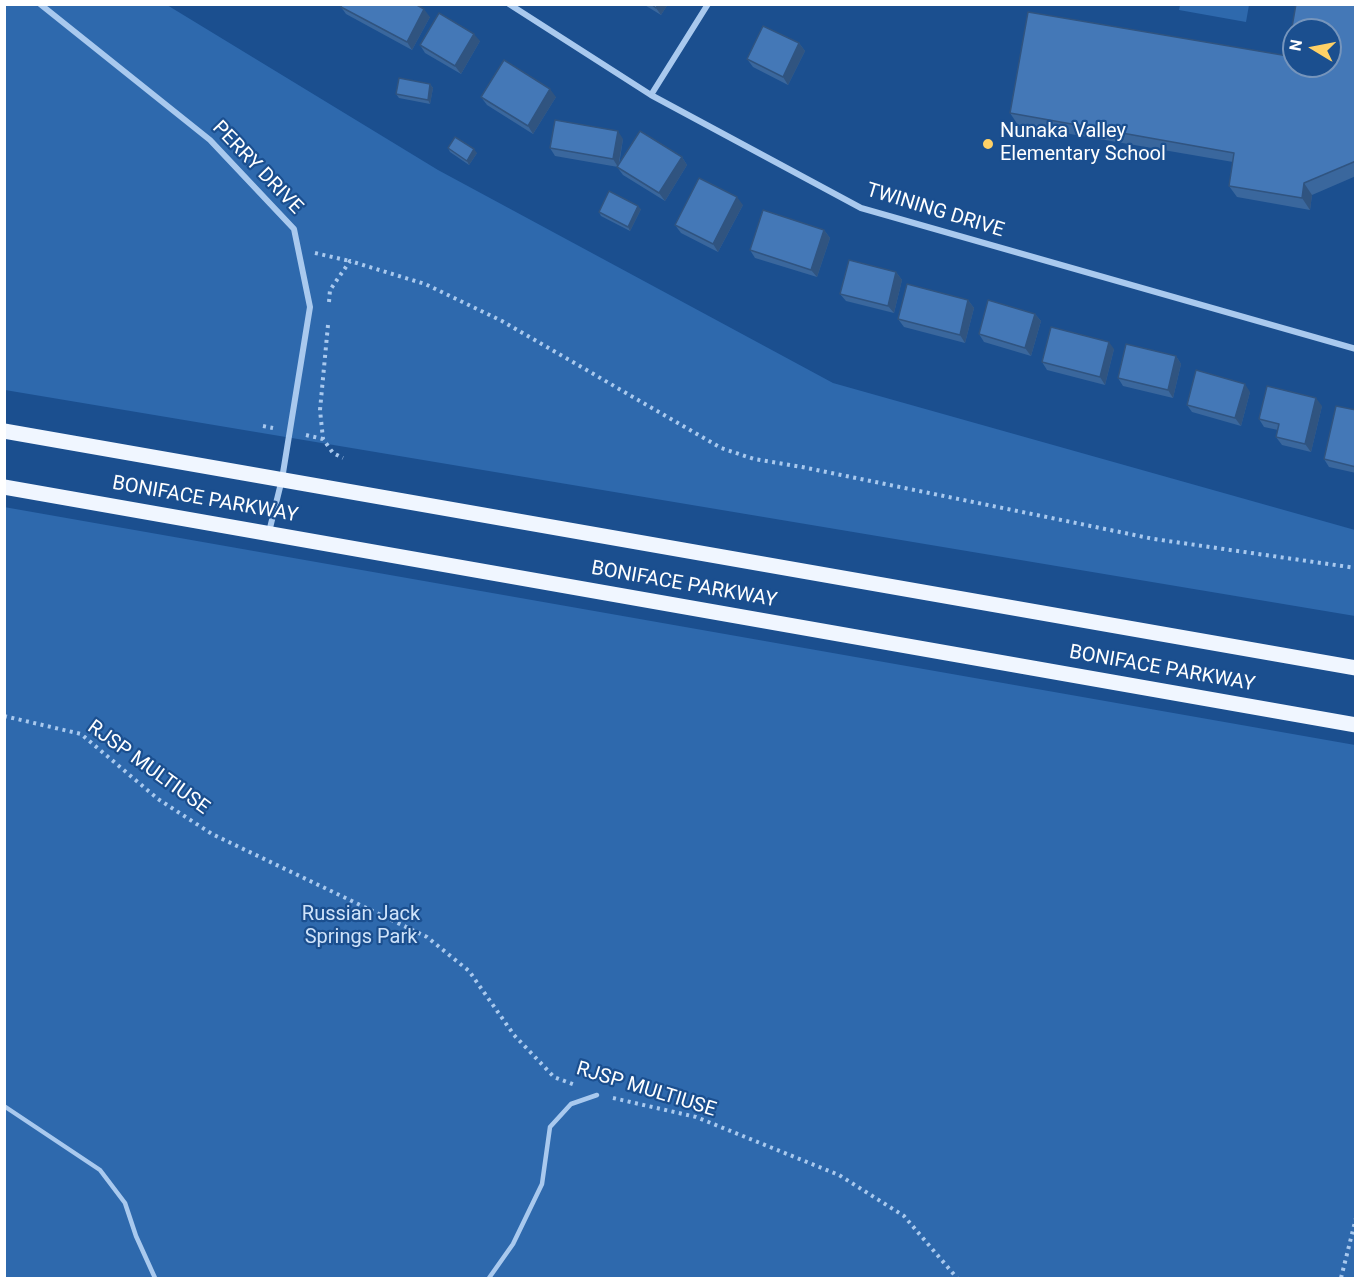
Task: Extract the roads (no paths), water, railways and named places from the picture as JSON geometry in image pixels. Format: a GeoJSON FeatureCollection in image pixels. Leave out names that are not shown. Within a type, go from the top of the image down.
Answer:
{"type":"FeatureCollection","features":[{"type":"Feature","properties":{"kind":"main road","name":"BONIFACE PARKWAY"},"geometry":{"type":"LineString","coordinates":[[4,431],[1356,668]]}},
{"type":"Feature","properties":{"kind":"main road","name":"BONIFACE PARKWAY"},"geometry":{"type":"LineString","coordinates":[[4,487],[1356,725]]}},
{"type":"Feature","properties":{"kind":"street","name":"PERRY DRIVE"},"geometry":{"type":"LineString","coordinates":[[40,4],[210,140],[294,230],[310,307],[282,479],[269,532]]}},
{"type":"Feature","properties":{"kind":"street","name":"TWINING DRIVE"},"geometry":{"type":"LineString","coordinates":[[509,4],[651,95],[861,208],[1356,350]]}},
{"type":"Feature","properties":{"kind":"street"},"geometry":{"type":"LineString","coordinates":[[651,95],[708,4]]}},
{"type":"Feature","properties":{"kind":"lane"},"geometry":{"type":"LineString","coordinates":[[489,1278],[513,1244],[542,1184],[550,1127],[571,1104],[597,1095]]}},
{"type":"Feature","properties":{"kind":"lane"},"geometry":{"type":"LineString","coordinates":[[4,1106],[100,1170],[124,1203],[155,1278]]}},
{"type":"Feature","properties":{"kind":"place","name":"Nunaka Valley Elementary School"},"geometry":{"type":"Point","coordinates":[988,144]}},
{"type":"Feature","properties":{"kind":"park label","name":"Russian Jack Springs Park"},"geometry":{"type":"Point","coordinates":[361,926]}}]}
